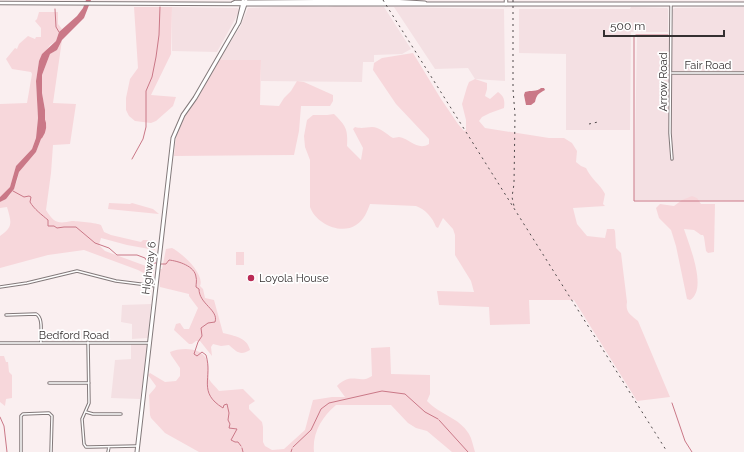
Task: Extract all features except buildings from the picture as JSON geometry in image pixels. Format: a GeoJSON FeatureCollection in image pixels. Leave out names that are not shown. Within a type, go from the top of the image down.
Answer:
{"type":"FeatureCollection","features":[{"type":"Feature","properties":{"kind":"main road"},"geometry":{"type":"LineString","coordinates":[[0,3],[194,5],[244,2],[406,2],[431,4],[566,5],[744,4]]}},
{"type":"Feature","properties":{"kind":"main road","name":"Highway 6"},"geometry":{"type":"LineString","coordinates":[[137,452],[173,138],[183,115],[243,15],[244,2]]}},
{"type":"Feature","properties":{"kind":"street"},"geometry":{"type":"LineString","coordinates":[[564,0],[566,5]]}},
{"type":"Feature","properties":{"kind":"street"},"geometry":{"type":"LineString","coordinates":[[566,5],[567,0]]}},
{"type":"Feature","properties":{"kind":"street","name":"Arrow Road"},"geometry":{"type":"LineString","coordinates":[[671,5],[670,133],[672,159]]}},
{"type":"Feature","properties":{"kind":"street","name":"Fair Road"},"geometry":{"type":"LineString","coordinates":[[671,73],[744,73]]}},
{"type":"Feature","properties":{"kind":"street"},"geometry":{"type":"LineString","coordinates":[[0,287],[27,283],[77,271],[116,281],[156,286]]}},
{"type":"Feature","properties":{"kind":"street"},"geometry":{"type":"LineString","coordinates":[[6,314],[38,315],[40,319],[41,343]]}},
{"type":"Feature","properties":{"kind":"street"},"geometry":{"type":"LineString","coordinates":[[88,342],[89,403],[82,420],[84,444],[86,447],[137,446]]}},
{"type":"Feature","properties":{"kind":"street","name":"Bedford Road"},"geometry":{"type":"LineString","coordinates":[[0,343],[149,343]]}},
{"type":"Feature","properties":{"kind":"street"},"geometry":{"type":"LineString","coordinates":[[49,383],[88,383]]}},
{"type":"Feature","properties":{"kind":"street"},"geometry":{"type":"LineString","coordinates":[[86,412],[93,414],[121,414]]}},
{"type":"Feature","properties":{"kind":"street"},"geometry":{"type":"LineString","coordinates":[[21,452],[23,414],[50,413],[52,416],[51,452]]}},
{"type":"Feature","properties":{"kind":"street"},"geometry":{"type":"LineString","coordinates":[[108,452],[109,447]]}},
{"type":"Feature","properties":{"kind":"shaded area"},"geometry":{"type":"Polygon","coordinates":[[[86,0],[91,0],[84,18],[62,40],[57,50],[50,54],[42,75],[45,128],[36,152],[19,172],[14,189],[6,199],[0,202],[0,197],[10,187],[16,166],[32,149],[36,138],[38,118],[36,81],[39,61],[42,54],[56,41],[59,32],[77,16],[83,8],[86,0]]]}},
{"type":"Feature","properties":{"kind":"shaded area"},"geometry":{"type":"Polygon","coordinates":[[[302,6],[384,7],[411,49],[402,54],[374,55],[374,62],[363,62],[362,82],[261,81],[261,60],[220,59],[240,27],[248,8],[302,6]]]}},
{"type":"Feature","properties":{"kind":"shaded area"},"geometry":{"type":"Polygon","coordinates":[[[134,7],[172,7],[171,54],[151,95],[176,97],[173,106],[156,121],[151,123],[135,121],[129,116],[126,110],[126,98],[130,79],[138,68],[134,7]]]}},
{"type":"Feature","properties":{"kind":"shaded area"},"geometry":{"type":"Polygon","coordinates":[[[172,7],[237,8],[239,9],[239,12],[217,52],[172,51],[172,7]]]}},
{"type":"Feature","properties":{"kind":"shaded area"},"geometry":{"type":"Polygon","coordinates":[[[394,7],[504,9],[505,81],[475,79],[468,68],[435,69],[394,7]]]}},
{"type":"Feature","properties":{"kind":"shaded area"},"geometry":{"type":"Polygon","coordinates":[[[631,7],[667,8],[668,32],[631,32],[630,130],[566,130],[566,54],[519,53],[519,9],[630,9],[631,7]]]}},
{"type":"Feature","properties":{"kind":"shaded area"},"geometry":{"type":"Polygon","coordinates":[[[744,7],[744,201],[634,200],[637,37],[673,38],[673,9],[675,8],[744,7]]]}},
{"type":"Feature","properties":{"kind":"shaded area"},"geometry":{"type":"Polygon","coordinates":[[[39,12],[58,12],[58,24],[62,29],[59,32],[56,41],[50,45],[39,61],[36,81],[38,118],[36,138],[32,149],[16,166],[10,187],[0,197],[0,104],[27,103],[32,74],[31,72],[12,69],[6,59],[28,36],[35,39],[36,37],[41,37],[41,28],[35,21],[39,12]]]}},
{"type":"Feature","properties":{"kind":"shaded area"},"geometry":{"type":"Polygon","coordinates":[[[62,40],[53,103],[76,104],[70,144],[53,145],[46,210],[51,218],[57,222],[74,221],[96,224],[101,225],[104,232],[111,235],[141,242],[143,240],[150,240],[156,244],[155,250],[101,238],[99,245],[105,251],[154,269],[153,278],[138,270],[84,250],[48,255],[0,268],[0,236],[8,230],[10,216],[7,207],[0,208],[0,202],[10,195],[17,181],[19,172],[36,152],[41,139],[45,128],[42,75],[50,54],[57,50],[62,40]]]}},
{"type":"Feature","properties":{"kind":"shaded area"},"geometry":{"type":"Polygon","coordinates":[[[413,53],[441,99],[464,131],[466,130],[466,120],[462,104],[469,82],[475,79],[487,83],[485,96],[490,99],[498,92],[502,95],[504,100],[504,108],[482,117],[479,121],[485,128],[549,138],[564,138],[572,143],[577,151],[576,162],[586,168],[605,194],[603,204],[605,206],[573,208],[577,224],[587,236],[605,238],[607,229],[614,229],[616,248],[621,253],[627,308],[629,313],[638,321],[670,397],[637,401],[574,300],[529,300],[530,324],[490,325],[489,307],[439,305],[437,291],[474,292],[471,281],[455,255],[455,235],[453,229],[443,218],[438,228],[428,214],[416,206],[370,204],[365,216],[359,223],[350,228],[343,229],[323,223],[313,213],[310,207],[310,160],[305,147],[304,136],[307,120],[313,115],[334,114],[345,128],[347,146],[361,160],[363,148],[353,129],[355,127],[375,127],[393,138],[403,138],[421,146],[429,144],[429,139],[396,104],[373,70],[374,63],[382,58],[413,53]]]}},
{"type":"Feature","properties":{"kind":"shaded area"},"geometry":{"type":"Polygon","coordinates":[[[220,59],[261,60],[260,105],[279,106],[297,81],[304,82],[333,95],[333,101],[330,106],[301,106],[299,131],[294,155],[174,156],[176,137],[181,122],[220,59]]]}},
{"type":"Feature","properties":{"kind":"shaded area"},"geometry":{"type":"Polygon","coordinates":[[[544,88],[545,90],[538,94],[535,102],[531,105],[526,105],[524,95],[525,92],[538,90],[544,88]]]}},
{"type":"Feature","properties":{"kind":"shaded area"},"geometry":{"type":"Polygon","coordinates":[[[692,196],[697,198],[701,204],[715,204],[714,252],[708,253],[706,251],[703,235],[694,230],[684,229],[696,266],[697,277],[695,294],[690,300],[687,299],[676,246],[671,230],[659,218],[656,208],[660,204],[674,206],[682,200],[692,196]]]}},
{"type":"Feature","properties":{"kind":"shaded area"},"geometry":{"type":"Polygon","coordinates":[[[109,203],[132,203],[153,209],[159,214],[108,209],[109,203]]]}},
{"type":"Feature","properties":{"kind":"shaded area"},"geometry":{"type":"Polygon","coordinates":[[[172,248],[187,259],[196,270],[201,281],[200,286],[203,289],[205,298],[214,300],[223,333],[236,336],[243,340],[246,342],[250,350],[241,353],[229,345],[221,346],[213,344],[211,347],[212,356],[200,341],[189,344],[174,330],[176,324],[180,323],[184,329],[189,329],[198,308],[189,294],[160,287],[160,269],[162,269],[166,249],[172,248]]]}},
{"type":"Feature","properties":{"kind":"shaded area"},"geometry":{"type":"Polygon","coordinates":[[[236,252],[244,252],[244,265],[236,265],[236,252]]]}},
{"type":"Feature","properties":{"kind":"shaded area"},"geometry":{"type":"Polygon","coordinates":[[[151,304],[148,338],[132,339],[132,324],[121,322],[122,305],[151,304]]]}},
{"type":"Feature","properties":{"kind":"shaded area"},"geometry":{"type":"Polygon","coordinates":[[[131,344],[148,344],[147,360],[140,399],[111,398],[115,360],[131,359],[131,344]]]}},
{"type":"Feature","properties":{"kind":"shaded area"},"geometry":{"type":"Polygon","coordinates":[[[390,347],[391,374],[430,375],[430,394],[427,401],[455,420],[465,429],[470,436],[475,452],[452,452],[427,431],[416,428],[408,423],[391,405],[336,405],[322,420],[316,432],[314,452],[199,452],[165,433],[150,415],[149,395],[156,386],[148,375],[150,373],[165,382],[176,381],[180,376],[180,368],[170,352],[180,349],[197,351],[206,358],[208,363],[209,379],[219,391],[243,389],[255,401],[249,405],[249,409],[262,422],[263,442],[265,446],[272,450],[284,449],[305,430],[313,400],[332,397],[345,397],[337,386],[342,382],[347,379],[363,379],[372,376],[371,348],[390,347]]]}},
{"type":"Feature","properties":{"kind":"shaded area"},"geometry":{"type":"Polygon","coordinates":[[[0,356],[4,356],[6,362],[8,362],[9,372],[12,375],[12,398],[6,399],[5,406],[0,402],[0,356]]]}},
{"type":"Feature","properties":{"kind":"waterway"},"geometry":{"type":"LineString","coordinates":[[132,159],[143,139],[146,127],[146,91],[152,77],[156,57],[159,35],[160,7]]}},
{"type":"Feature","properties":{"kind":"waterway"},"geometry":{"type":"LineString","coordinates":[[55,9],[56,27],[59,32]]}},
{"type":"Feature","properties":{"kind":"waterway"},"geometry":{"type":"LineString","coordinates":[[668,35],[634,36],[634,201],[744,201]]}},
{"type":"Feature","properties":{"kind":"waterway"},"geometry":{"type":"LineString","coordinates":[[41,137],[45,128],[43,118]]}},
{"type":"Feature","properties":{"kind":"waterway"},"geometry":{"type":"LineString","coordinates":[[13,191],[24,197],[31,197],[30,202],[48,220],[48,226],[54,226],[57,228],[76,227],[95,243],[109,248],[117,255],[137,255],[145,258],[148,263],[156,263]]}},
{"type":"Feature","properties":{"kind":"waterway"},"geometry":{"type":"LineString","coordinates":[[161,264],[166,264],[169,260],[186,265],[193,270],[196,278],[196,287],[199,289],[202,299],[214,314],[215,322],[208,323],[201,328],[202,336],[198,342],[194,354],[197,356],[202,352],[206,355],[208,363],[207,384],[210,396],[223,408],[224,405],[227,404],[229,413],[228,420],[230,424],[229,428],[237,429],[231,440],[238,442],[241,446]]}},
{"type":"Feature","properties":{"kind":"waterway"},"geometry":{"type":"LineString","coordinates":[[293,447],[311,430],[321,409],[329,403],[382,391],[405,394],[425,412],[438,419]]}},
{"type":"Feature","properties":{"kind":"waterway"},"geometry":{"type":"LineString","coordinates":[[672,403],[685,441],[692,452]]}},
{"type":"Feature","properties":{"kind":"waterway"},"geometry":{"type":"LineString","coordinates":[[0,417],[4,426],[7,452]]}},
{"type":"Feature","properties":{"kind":"waterway"},"geometry":{"type":"LineString","coordinates":[[439,420],[468,452]]}},
{"type":"Feature","properties":{"kind":"waterway"},"geometry":{"type":"LineString","coordinates":[[242,448],[243,452]]}},
{"type":"Feature","properties":{"kind":"railway"},"geometry":{"type":"LineString","coordinates":[[383,0],[666,450]]}},
{"type":"Feature","properties":{"kind":"railway"},"geometry":{"type":"LineString","coordinates":[[513,0],[513,89],[515,115],[514,184],[512,197],[514,206]]}},
{"type":"Feature","properties":{"kind":"railway"},"geometry":{"type":"LineString","coordinates":[[589,124],[598,122]]}},
{"type":"Feature","properties":{"kind":"place","name":"Loyola House"},"geometry":{"type":"Point","coordinates":[251,278]}}]}
